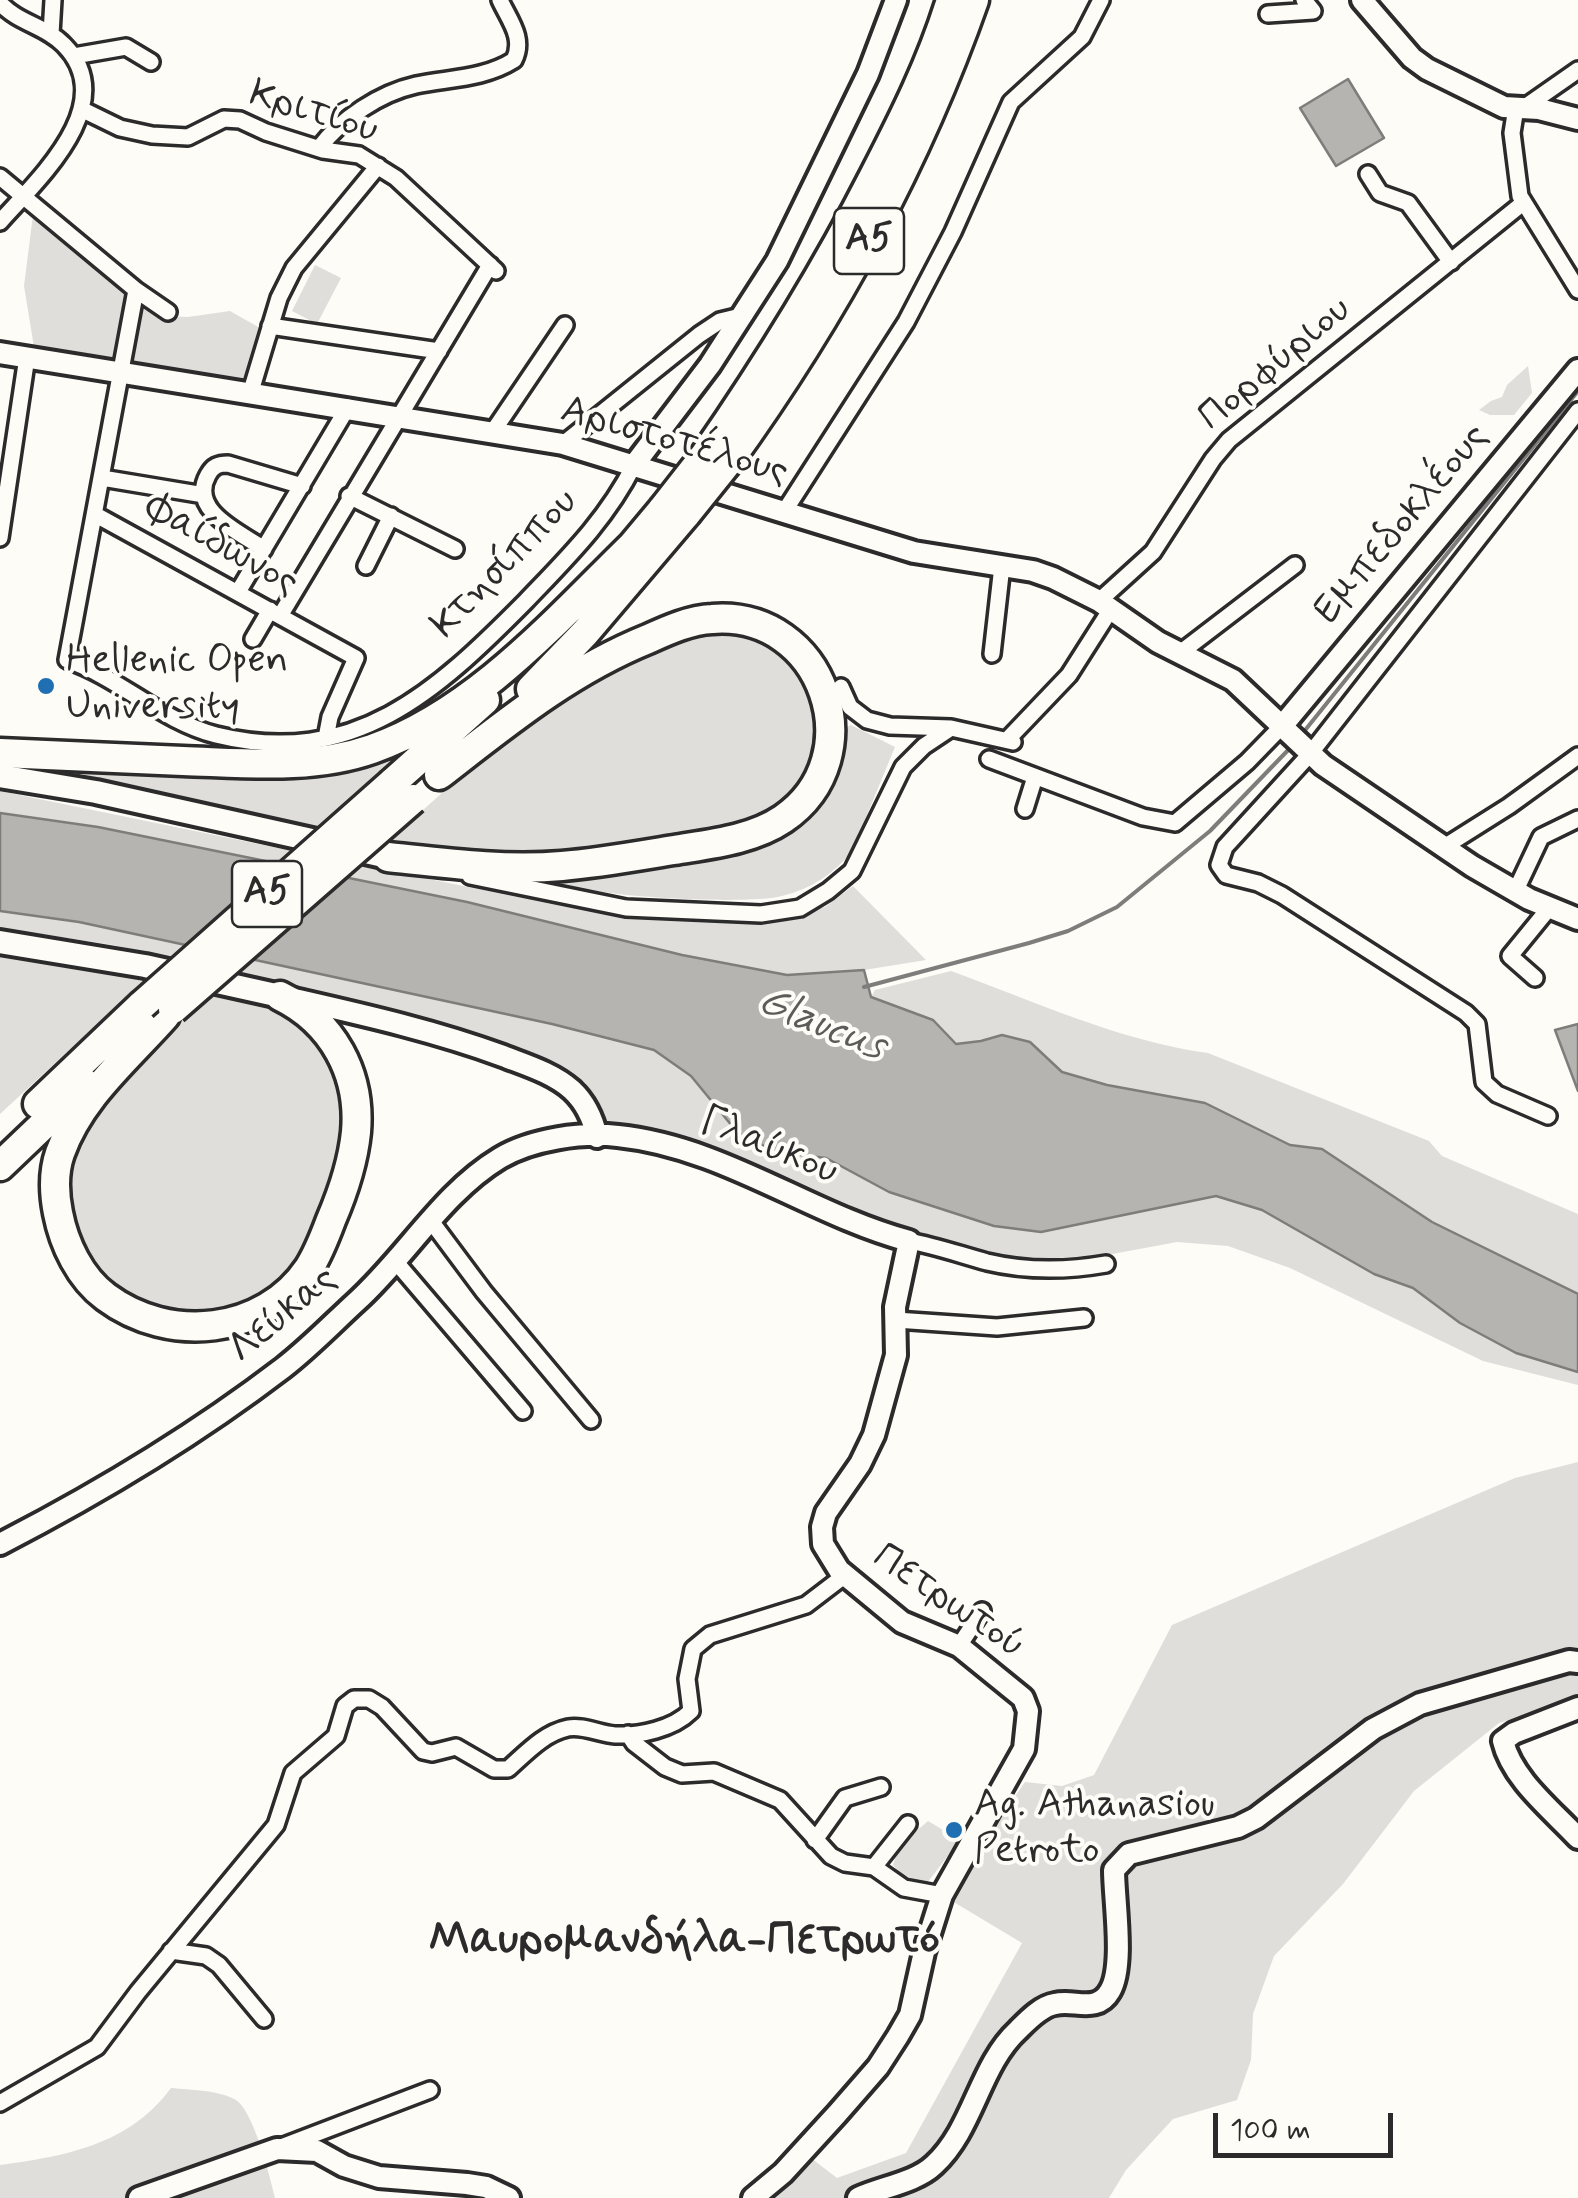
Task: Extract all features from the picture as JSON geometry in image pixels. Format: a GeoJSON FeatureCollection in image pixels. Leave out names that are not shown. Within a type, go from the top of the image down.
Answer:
{"type":"FeatureCollection","features":[{"type":"Feature","properties":{"kind":"highway","name":"Α5"},"geometry":{"type":"LineString","coordinates":[[715,460],[753,387],[831,260],[919,88],[951,0]]}},
{"type":"Feature","properties":{"kind":"highway","name":"Α5"},"geometry":{"type":"LineString","coordinates":[[403,791],[440,775],[585,633],[715,460],[793,370],[870,239],[933,108],[974,0]]}},
{"type":"Feature","properties":{"kind":"highway","name":"Α5"},"geometry":{"type":"LineString","coordinates":[[0,1140],[160,1010],[403,791],[635,543],[674,512]]}},
{"type":"Feature","properties":{"kind":"highway"},"geometry":{"type":"LineString","coordinates":[[0,753],[280,763],[329,760],[374,748],[421,726],[484,682],[533,642],[635,543]]}},
{"type":"Feature","properties":{"kind":"highway"},"geometry":{"type":"LineString","coordinates":[[388,857],[505,868],[559,866],[752,834],[782,820],[803,802],[826,757],[829,712],[818,676],[792,643],[754,622],[706,619],[630,646],[560,682],[440,775]]}},
{"type":"Feature","properties":{"kind":"highway"},"geometry":{"type":"LineString","coordinates":[[160,1010],[82,1106],[59,1157],[54,1181],[61,1230],[76,1262],[105,1296],[163,1323],[194,1328],[228,1325],[272,1304],[308,1269],[336,1209],[356,1137],[353,1080],[344,1056],[310,1014],[280,996]]}},
{"type":"Feature","properties":{"kind":"highway","name":"Α5"},"geometry":{"type":"LineString","coordinates":[[0,1166],[160,1010]]}},
{"type":"Feature","properties":{"kind":"main road"},"geometry":{"type":"LineString","coordinates":[[0,776],[96,792],[388,857]]}},
{"type":"Feature","properties":{"kind":"main road"},"geometry":{"type":"LineString","coordinates":[[0,942],[145,966],[280,996]]}},
{"type":"Feature","properties":{"kind":"street"},"geometry":{"type":"LineString","coordinates":[[51,34],[53,0]]}},
{"type":"Feature","properties":{"kind":"street"},"geometry":{"type":"LineString","coordinates":[[319,148],[344,122],[396,92],[473,76],[514,60],[519,50],[518,37],[500,0]]}},
{"type":"Feature","properties":{"kind":"street","name":"Κτησίππου"},"geometry":{"type":"LineString","coordinates":[[188,726],[218,736],[298,742],[326,738],[398,711],[458,667],[586,539],[609,510],[634,465],[665,429],[744,315],[809,200],[868,74],[896,0]]}},
{"type":"Feature","properties":{"kind":"street"},"geometry":{"type":"LineString","coordinates":[[784,512],[906,322],[978,180],[1011,102],[1082,37],[1101,0]]}},
{"type":"Feature","properties":{"kind":"street"},"geometry":{"type":"LineString","coordinates":[[1268,14],[1313,11],[1304,0]]}},
{"type":"Feature","properties":{"kind":"street"},"geometry":{"type":"LineString","coordinates":[[1362,0],[1421,65],[1510,110],[1526,108],[1578,119]]}},
{"type":"Feature","properties":{"kind":"street"},"geometry":{"type":"LineString","coordinates":[[0,3],[51,34],[74,56],[81,79],[81,109],[63,150],[0,222]]}},
{"type":"Feature","properties":{"kind":"street"},"geometry":{"type":"LineString","coordinates":[[74,56],[126,47],[151,62]]}},
{"type":"Feature","properties":{"kind":"street"},"geometry":{"type":"LineString","coordinates":[[1578,70],[1515,114],[1512,126],[1516,178],[1523,203],[1578,290]]}},
{"type":"Feature","properties":{"kind":"street","name":"Κριτίου"},"geometry":{"type":"LineString","coordinates":[[81,109],[120,128],[152,135],[188,137],[224,120],[240,120],[319,148],[359,155],[378,166],[433,210],[493,268],[439,351]]}},
{"type":"Feature","properties":{"kind":"street"},"geometry":{"type":"LineString","coordinates":[[251,391],[270,326],[298,262],[378,166]]}},
{"type":"Feature","properties":{"kind":"street"},"geometry":{"type":"LineString","coordinates":[[1368,174],[1380,193],[1408,203],[1451,262]]}},
{"type":"Feature","properties":{"kind":"street"},"geometry":{"type":"LineString","coordinates":[[0,177],[168,312]]}},
{"type":"Feature","properties":{"kind":"street","name":"Πορφύριου"},"geometry":{"type":"LineString","coordinates":[[952,728],[1010,741],[1069,674],[1105,605],[1153,552],[1213,459],[1230,440],[1523,203]]}},
{"type":"Feature","properties":{"kind":"street"},"geometry":{"type":"LineString","coordinates":[[96,514],[136,290]]}},
{"type":"Feature","properties":{"kind":"street"},"geometry":{"type":"LineString","coordinates":[[564,444],[700,335],[720,321],[744,315]]}},
{"type":"Feature","properties":{"kind":"street"},"geometry":{"type":"LineString","coordinates":[[494,430],[565,324]]}},
{"type":"Feature","properties":{"kind":"street"},"geometry":{"type":"LineString","coordinates":[[253,639],[275,613],[439,351],[270,326]]}},
{"type":"Feature","properties":{"kind":"street","name":"Αριστοτέλους"},"geometry":{"type":"LineString","coordinates":[[0,353],[564,444],[914,552],[1053,578],[1234,680],[1308,751]]}},
{"type":"Feature","properties":{"kind":"street"},"geometry":{"type":"LineString","coordinates":[[0,538],[3,492],[27,357]]}},
{"type":"Feature","properties":{"kind":"street","name":"Εμπεδοκλέους"},"geometry":{"type":"LineString","coordinates":[[1285,727],[1578,370]]}},
{"type":"Feature","properties":{"kind":"street"},"geometry":{"type":"LineString","coordinates":[[238,592],[348,407]]}},
{"type":"Feature","properties":{"kind":"street"},"geometry":{"type":"LineString","coordinates":[[1548,1116],[1497,1094],[1484,1082],[1477,1024],[1466,1013],[1282,895],[1220,870],[1224,847],[1308,751],[1578,412]]}},
{"type":"Feature","properties":{"kind":"street"},"geometry":{"type":"LineString","coordinates":[[264,549],[212,512],[204,495],[209,473],[223,464],[302,486]]}},
{"type":"Feature","properties":{"kind":"street"},"geometry":{"type":"LineString","coordinates":[[102,478],[204,495]]}},
{"type":"Feature","properties":{"kind":"street"},"geometry":{"type":"LineString","coordinates":[[350,496],[455,549]]}},
{"type":"Feature","properties":{"kind":"street","name":"Φαίδωνος"},"geometry":{"type":"LineString","coordinates":[[188,726],[67,660],[96,514],[356,658],[330,717],[326,738]]}},
{"type":"Feature","properties":{"kind":"street"},"geometry":{"type":"LineString","coordinates":[[366,566],[391,516]]}},
{"type":"Feature","properties":{"kind":"street"},"geometry":{"type":"LineString","coordinates":[[1180,653],[1294,565]]}},
{"type":"Feature","properties":{"kind":"street"},"geometry":{"type":"LineString","coordinates":[[992,654],[1002,566]]}},
{"type":"Feature","properties":{"kind":"street"},"geometry":{"type":"LineString","coordinates":[[841,687],[850,708],[866,720],[890,726],[952,728]]}},
{"type":"Feature","properties":{"kind":"street"},"geometry":{"type":"LineString","coordinates":[[990,759],[1142,817],[1175,823],[1285,727]]}},
{"type":"Feature","properties":{"kind":"street"},"geometry":{"type":"LineString","coordinates":[[388,857],[626,908],[762,914],[800,908],[852,871],[904,767],[924,746],[952,728]]}},
{"type":"Feature","properties":{"kind":"street"},"geometry":{"type":"LineString","coordinates":[[1308,751],[1515,892],[1578,919]]}},
{"type":"Feature","properties":{"kind":"street"},"geometry":{"type":"LineString","coordinates":[[1444,847],[1510,806],[1578,756]]}},
{"type":"Feature","properties":{"kind":"street"},"geometry":{"type":"LineString","coordinates":[[1026,809],[1035,777]]}},
{"type":"Feature","properties":{"kind":"street"},"geometry":{"type":"LineString","coordinates":[[1515,892],[1541,837],[1578,818]]}},
{"type":"Feature","properties":{"kind":"street"},"geometry":{"type":"LineString","coordinates":[[1535,978],[1510,956],[1550,907]]}},
{"type":"Feature","properties":{"kind":"street"},"geometry":{"type":"LineString","coordinates":[[280,996],[430,1032],[538,1070],[575,1093],[594,1122],[597,1137]]}},
{"type":"Feature","properties":{"kind":"street","name":"Γλαύκου"},"geometry":{"type":"LineString","coordinates":[[597,1137],[617,1136],[689,1150],[862,1225],[909,1241]]}},
{"type":"Feature","properties":{"kind":"street","name":"Λεύκας"},"geometry":{"type":"LineString","coordinates":[[0,1544],[127,1476],[284,1368],[369,1291],[466,1184],[507,1154],[538,1143],[597,1137]]}},
{"type":"Feature","properties":{"kind":"street"},"geometry":{"type":"LineString","coordinates":[[431,1221],[591,1420]]}},
{"type":"Feature","properties":{"kind":"street"},"geometry":{"type":"LineString","coordinates":[[909,1241],[986,1262],[1022,1267],[1068,1269],[1106,1264]]}},
{"type":"Feature","properties":{"kind":"street","name":"Πετρωτού"},"geometry":{"type":"LineString","coordinates":[[754,2198],[824,2129],[888,2052],[910,2015],[942,1895],[1024,1749],[1028,1711],[1023,1698],[959,1646],[902,1622],[844,1576],[825,1550],[823,1519],[872,1444],[896,1355],[896,1299],[909,1241]]}},
{"type":"Feature","properties":{"kind":"street"},"geometry":{"type":"LineString","coordinates":[[396,1262],[523,1412]]}},
{"type":"Feature","properties":{"kind":"street"},"geometry":{"type":"LineString","coordinates":[[896,1320],[997,1327],[1084,1318]]}},
{"type":"Feature","properties":{"kind":"street"},"geometry":{"type":"LineString","coordinates":[[0,2103],[97,2047],[276,1826],[293,1773],[336,1736],[345,1706],[354,1700],[369,1699],[382,1707],[424,1751],[456,1747],[494,1768],[508,1768],[548,1735],[572,1727],[628,1734],[664,1728],[691,1711],[688,1679],[693,1649],[710,1635],[806,1605],[844,1576]]}},
{"type":"Feature","properties":{"kind":"street"},"geometry":{"type":"LineString","coordinates":[[959,1646],[982,1611]]}},
{"type":"Feature","properties":{"kind":"street"},"geometry":{"type":"LineString","coordinates":[[858,2198],[916,2177],[934,2166],[975,2104],[997,2054],[1031,2017],[1054,2004],[1085,2005],[1100,2002],[1109,1994],[1116,1977],[1114,1870],[1128,1854],[1238,1827],[1256,1818],[1373,1728],[1420,1704],[1569,1661],[1578,1662]]}},
{"type":"Feature","properties":{"kind":"street"},"geometry":{"type":"LineString","coordinates":[[1578,1708],[1503,1741],[1508,1757],[1524,1780],[1578,1838]]}},
{"type":"Feature","properties":{"kind":"street"},"geometry":{"type":"LineString","coordinates":[[628,1734],[664,1767],[682,1774],[714,1772],[780,1800],[831,1856],[845,1863],[874,1867],[904,1888],[942,1895]]}},
{"type":"Feature","properties":{"kind":"street"},"geometry":{"type":"LineString","coordinates":[[815,1840],[845,1798],[849,1780]]}},
{"type":"Feature","properties":{"kind":"street"},"geometry":{"type":"LineString","coordinates":[[845,1798],[881,1788]]}},
{"type":"Feature","properties":{"kind":"street"},"geometry":{"type":"LineString","coordinates":[[874,1867],[908,1824]]}},
{"type":"Feature","properties":{"kind":"street"},"geometry":{"type":"LineString","coordinates":[[171,1952],[206,1956],[219,1965],[264,2019]]}},
{"type":"Feature","properties":{"kind":"street"},"geometry":{"type":"LineString","coordinates":[[139,2198],[430,2090]]}},
{"type":"Feature","properties":{"kind":"street"},"geometry":{"type":"LineString","coordinates":[[278,2149],[318,2151],[344,2166],[379,2177],[486,2187],[509,2198]]}},
{"type":"Feature","properties":{"kind":"shaded area"},"geometry":{"type":"Polygon","coordinates":[[[33,215],[125,292],[113,359],[34,347],[24,286],[33,215]]]}},
{"type":"Feature","properties":{"kind":"shaded area"},"geometry":{"type":"Polygon","coordinates":[[[315,265],[341,278],[317,324],[292,311],[315,265]]]}},
{"type":"Feature","properties":{"kind":"shaded area"},"geometry":{"type":"Polygon","coordinates":[[[138,305],[161,316],[230,311],[260,328],[245,383],[130,362],[138,305]]]}},
{"type":"Feature","properties":{"kind":"shaded area"},"geometry":{"type":"Polygon","coordinates":[[[1528,366],[1532,393],[1514,415],[1490,415],[1479,410],[1502,397],[1507,385],[1528,366]]]}},
{"type":"Feature","properties":{"kind":"shaded area"},"geometry":{"type":"Polygon","coordinates":[[[727,627],[780,647],[817,698],[817,754],[795,795],[750,824],[555,858],[423,852],[385,844],[548,698],[672,637],[727,627]]]}},
{"type":"Feature","properties":{"kind":"shaded area"},"geometry":{"type":"Polygon","coordinates":[[[851,725],[895,747],[852,851],[830,874],[812,885],[764,899],[702,900],[596,891],[554,879],[759,842],[851,725]]]}},
{"type":"Feature","properties":{"kind":"shaded area"},"geometry":{"type":"Polygon","coordinates":[[[436,727],[317,830],[73,772],[73,768],[216,774],[436,727]]]}},
{"type":"Feature","properties":{"kind":"shaded area"},"geometry":{"type":"Polygon","coordinates":[[[0,791],[473,888],[663,917],[767,919],[825,907],[853,886],[926,960],[864,970],[787,975],[682,955],[467,902],[98,827],[0,813],[0,791]]]}},
{"type":"Feature","properties":{"kind":"shaded area"},"geometry":{"type":"Polygon","coordinates":[[[0,911],[79,922],[552,1024],[654,1050],[691,1076],[737,1132],[776,1152],[826,1158],[889,1192],[1148,1208],[1216,1196],[1262,1210],[1374,1274],[1413,1288],[1460,1323],[1516,1353],[1578,1372],[1578,1385],[1483,1361],[1290,1268],[1228,1246],[1177,1242],[1107,1255],[1006,1261],[913,1237],[671,1132],[617,1128],[607,1123],[586,1083],[547,1060],[469,1031],[334,995],[113,945],[0,928],[0,911]]]}},
{"type":"Feature","properties":{"kind":"shaded area"},"geometry":{"type":"Polygon","coordinates":[[[0,950],[148,977],[0,1114],[0,950]]]}},
{"type":"Feature","properties":{"kind":"shaded area"},"geometry":{"type":"Polygon","coordinates":[[[951,971],[1109,1030],[1208,1053],[1429,1141],[1442,1156],[1578,1214],[1578,1294],[1432,1222],[1322,1149],[1290,1145],[1205,1103],[1107,1085],[1062,1072],[1030,1042],[1002,1035],[956,1044],[939,1029],[871,997],[875,990],[951,971]]]}},
{"type":"Feature","properties":{"kind":"shaded area"},"geometry":{"type":"Polygon","coordinates":[[[216,992],[280,1009],[312,1032],[329,1052],[339,1075],[344,1123],[333,1174],[316,1224],[287,1278],[253,1301],[187,1317],[145,1305],[112,1285],[99,1271],[79,1238],[73,1219],[70,1167],[95,1108],[116,1081],[166,1032],[216,992]]]}},
{"type":"Feature","properties":{"kind":"shaded area"},"geometry":{"type":"Polygon","coordinates":[[[1578,1462],[1578,1698],[1499,1723],[1414,1791],[1343,1884],[1274,1956],[1253,2014],[1251,2060],[1237,2100],[1173,2119],[1126,2170],[1109,2198],[768,2198],[811,2158],[837,2178],[906,2153],[1022,1943],[952,1901],[971,1860],[1025,1782],[1062,1786],[1094,1775],[1172,1625],[1515,1478],[1578,1462]]]}},
{"type":"Feature","properties":{"kind":"shaded area"},"geometry":{"type":"Polygon","coordinates":[[[928,1821],[960,1840],[923,1884],[900,1873],[893,1865],[899,1846],[928,1821]]]}},
{"type":"Feature","properties":{"kind":"shaded area"},"geometry":{"type":"Polygon","coordinates":[[[171,2088],[221,2094],[243,2107],[260,2146],[275,2198],[0,2198],[0,2165],[72,2152],[116,2135],[136,2123],[171,2088]]]}},
{"type":"Feature","properties":{"kind":"water"},"geometry":{"type":"Polygon","coordinates":[[[1348,79],[1384,138],[1336,166],[1300,108],[1348,79]]]}},
{"type":"Feature","properties":{"kind":"water","name":"Glaucus"},"geometry":{"type":"Polygon","coordinates":[[[0,813],[98,827],[467,902],[682,955],[787,975],[864,970],[871,997],[933,1020],[956,1044],[1002,1035],[1030,1042],[1062,1072],[1107,1085],[1205,1103],[1290,1145],[1322,1149],[1432,1222],[1578,1294],[1578,1372],[1516,1353],[1460,1323],[1413,1288],[1374,1274],[1262,1210],[1216,1196],[1041,1232],[994,1226],[889,1192],[826,1158],[776,1152],[737,1132],[691,1076],[654,1050],[552,1024],[79,922],[0,911],[0,813]]]}},
{"type":"Feature","properties":{"kind":"water"},"geometry":{"type":"Polygon","coordinates":[[[1578,1024],[1578,1091],[1555,1030],[1578,1024]]]}},
{"type":"Feature","properties":{"kind":"waterway"},"geometry":{"type":"LineString","coordinates":[[1302,734],[1578,391]]}},
{"type":"Feature","properties":{"kind":"waterway"},"geometry":{"type":"LineString","coordinates":[[864,987],[1068,931],[1117,907],[1210,831],[1293,745]]}},
{"type":"Feature","properties":{"kind":"place","name":"Hellenic Open University"},"geometry":{"type":"Point","coordinates":[46,686]}},
{"type":"Feature","properties":{"kind":"place","name":"Ag. Athanasiou Petroto"},"geometry":{"type":"Point","coordinates":[954,1830]}},
{"type":"Feature","properties":{"kind":"district","name":"Μαυρομανδήλα-Πετρωτό"},"geometry":{"type":"Point","coordinates":[684,1943]}}]}
